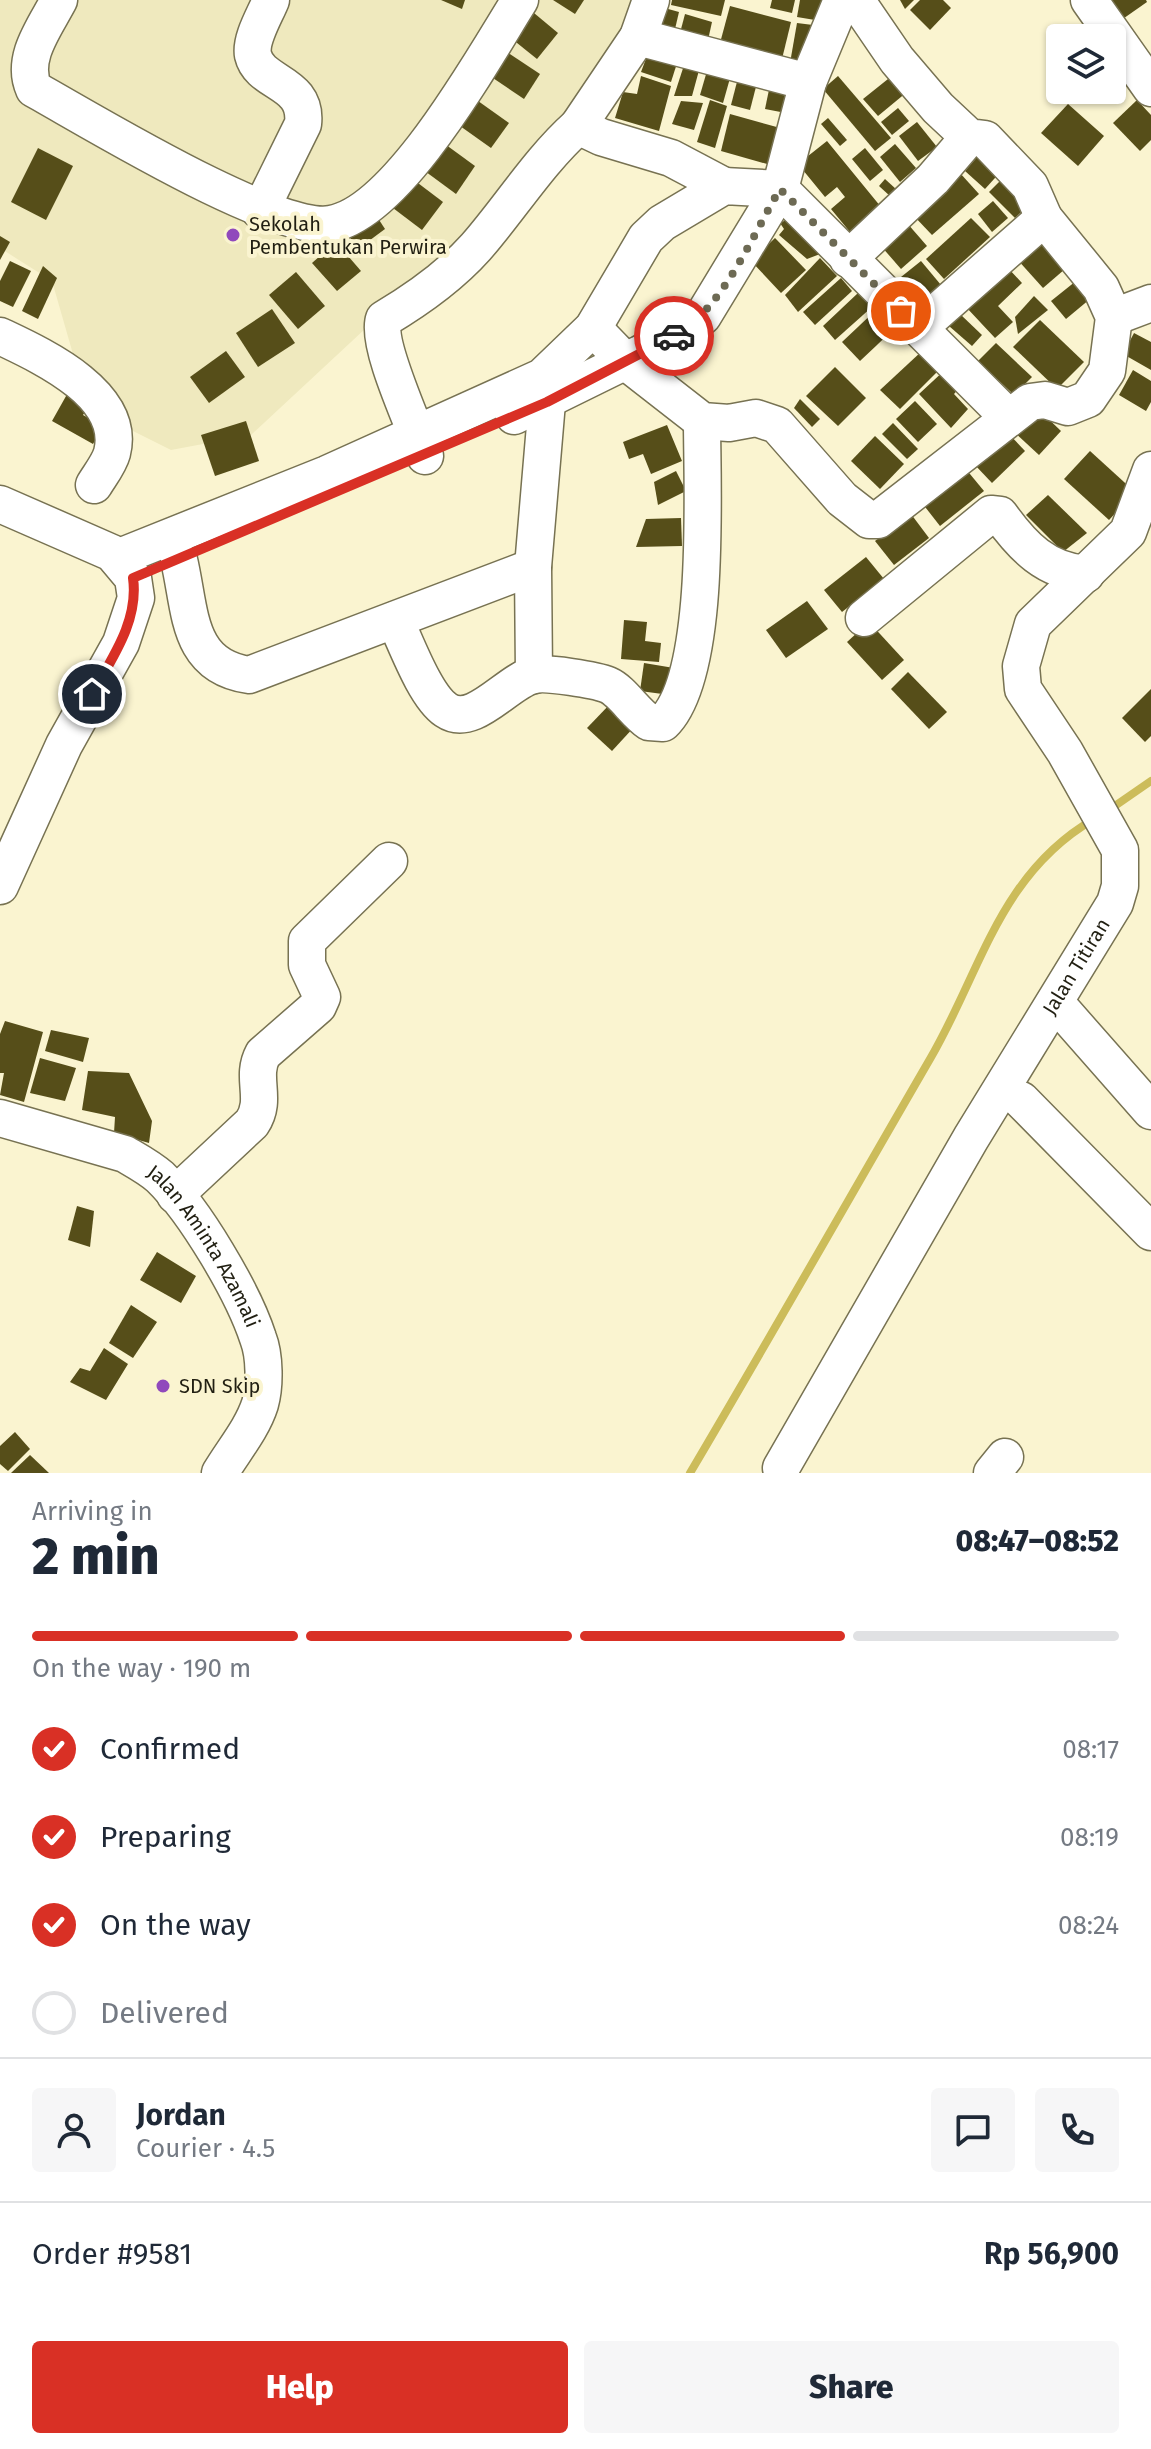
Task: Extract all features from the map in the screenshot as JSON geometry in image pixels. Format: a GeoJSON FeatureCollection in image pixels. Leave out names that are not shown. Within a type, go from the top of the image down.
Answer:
{"type":"FeatureCollection","features":[{"type":"Feature","properties":{"kind":"street"},"geometry":{"type":"LineString","coordinates":[[59,0],[32,53],[29,78],[34,89],[260,211],[309,224],[332,224],[374,202],[432,137],[520,0]]}},
{"type":"Feature","properties":{"kind":"street"},"geometry":{"type":"LineString","coordinates":[[260,211],[303,124],[305,110],[294,92],[258,65],[253,57],[253,46],[271,0]]}},
{"type":"Feature","properties":{"kind":"street"},"geometry":{"type":"LineString","coordinates":[[421,445],[385,352],[380,330],[384,319],[448,273],[476,248],[554,147],[578,126],[638,37],[651,0]]}},
{"type":"Feature","properties":{"kind":"street"},"geometry":{"type":"LineString","coordinates":[[125,568],[421,445],[544,389],[625,361],[688,328],[703,316],[780,189],[808,82],[842,0]]}},
{"type":"Feature","properties":{"kind":"street"},"geometry":{"type":"LineString","coordinates":[[593,328],[625,361],[702,421],[729,423],[756,418],[777,425],[842,499],[869,520],[878,520],[1009,418],[1038,400],[1068,407],[1088,399],[1107,371],[1114,317],[1101,288],[1044,218],[1030,186],[985,139],[969,137],[938,108],[897,60],[856,0]]}},
{"type":"Feature","properties":{"kind":"street"},"geometry":{"type":"LineString","coordinates":[[1089,0],[1151,88]]}},
{"type":"Feature","properties":{"kind":"street"},"geometry":{"type":"LineString","coordinates":[[638,37],[808,82]]}},
{"type":"Feature","properties":{"kind":"street"},"geometry":{"type":"LineString","coordinates":[[578,126],[601,137],[671,158],[724,186],[780,189],[1009,418]]}},
{"type":"Feature","properties":{"kind":"street"},"geometry":{"type":"LineString","coordinates":[[848,259],[933,179],[969,137]]}},
{"type":"Feature","properties":{"kind":"street"},"geometry":{"type":"LineString","coordinates":[[534,675],[533,567],[544,389],[593,328],[646,238],[685,206],[724,186]]}},
{"type":"Feature","properties":{"kind":"street"},"geometry":{"type":"LineString","coordinates":[[919,328],[1044,218]]}},
{"type":"Feature","properties":{"kind":"street"},"geometry":{"type":"LineString","coordinates":[[1114,317],[1151,303]]}},
{"type":"Feature","properties":{"kind":"street"},"geometry":{"type":"LineString","coordinates":[[0,336],[67,371],[82,381],[95,397],[110,424],[113,439],[112,453],[94,485]]}},
{"type":"Feature","properties":{"kind":"street"},"geometry":{"type":"LineString","coordinates":[[395,620],[432,693],[444,709],[452,713],[464,715],[477,709],[534,675],[610,685],[638,715],[656,724],[675,709],[685,682],[698,604],[703,532],[702,421]]}},
{"type":"Feature","properties":{"kind":"street","name":"Jalan Titiran"},"geometry":{"type":"LineString","coordinates":[[781,1468],[971,1138],[1115,903],[1120,886],[1120,850],[1065,752],[1023,689],[1021,666],[1033,624],[1128,532],[1151,470]]}},
{"type":"Feature","properties":{"kind":"street"},"geometry":{"type":"LineString","coordinates":[[0,504],[93,542],[125,568],[136,598],[121,643],[64,745],[0,886]]}},
{"type":"Feature","properties":{"kind":"street"},"geometry":{"type":"LineString","coordinates":[[864,618],[991,514],[1000,515],[1013,534],[1048,565],[1063,572],[1086,574]]}},
{"type":"Feature","properties":{"kind":"street"},"geometry":{"type":"LineString","coordinates":[[125,568],[179,560],[240,522]]}},
{"type":"Feature","properties":{"kind":"street"},"geometry":{"type":"LineString","coordinates":[[179,560],[196,643],[219,666],[237,674],[249,675],[533,567]]}},
{"type":"Feature","properties":{"kind":"street"},"geometry":{"type":"LineString","coordinates":[[175,1195],[252,1123],[260,1111],[262,1095],[256,1077],[263,1054],[318,1006],[322,997],[307,965],[307,941],[389,861]]}},
{"type":"Feature","properties":{"kind":"street"},"geometry":{"type":"LineString","coordinates":[[1055,1002],[1151,1111]]}},
{"type":"Feature","properties":{"kind":"street"},"geometry":{"type":"LineString","coordinates":[[1021,1100],[1151,1232]]}},
{"type":"Feature","properties":{"kind":"street","name":"Jalan Aminta Azamali"},"geometry":{"type":"LineString","coordinates":[[0,1118],[125,1154],[159,1177],[222,1263],[259,1339],[262,1369],[260,1404],[220,1473]]}},
{"type":"Feature","properties":{"kind":"shaded area","name":"Sekolah Pembentukan Perwira"},"geometry":{"type":"Polygon","coordinates":[[[0,0],[640,0],[625,47],[480,222],[251,435],[171,450],[129,429],[75,361],[52,281],[0,248],[0,0]]]}},
{"type":"Feature","properties":{"kind":"building"},"geometry":{"type":"Polygon","coordinates":[[[441,0],[465,0],[462,9],[441,0]]]}},
{"type":"Feature","properties":{"kind":"building"},"geometry":{"type":"Polygon","coordinates":[[[553,0],[584,0],[575,14],[553,0]]]}},
{"type":"Feature","properties":{"kind":"building"},"geometry":{"type":"Polygon","coordinates":[[[672,0],[725,0],[721,16],[671,5],[672,0]]]}},
{"type":"Feature","properties":{"kind":"building"},"geometry":{"type":"Polygon","coordinates":[[[772,0],[795,0],[792,13],[770,8],[772,0]]]}},
{"type":"Feature","properties":{"kind":"building"},"geometry":{"type":"Polygon","coordinates":[[[800,0],[825,0],[821,21],[797,17],[800,0]]]}},
{"type":"Feature","properties":{"kind":"building"},"geometry":{"type":"Polygon","coordinates":[[[900,0],[914,0],[905,9],[900,0]]]}},
{"type":"Feature","properties":{"kind":"building"},"geometry":{"type":"Polygon","coordinates":[[[920,0],[943,0],[951,8],[930,30],[910,10],[920,0]]]}},
{"type":"Feature","properties":{"kind":"building"},"geometry":{"type":"Polygon","coordinates":[[[1110,0],[1146,0],[1147,2],[1117,23],[1110,0]]]}},
{"type":"Feature","properties":{"kind":"building"},"geometry":{"type":"Polygon","coordinates":[[[730,6],[791,22],[782,59],[720,43],[730,6]]]}},
{"type":"Feature","properties":{"kind":"building"},"geometry":{"type":"Polygon","coordinates":[[[661,7],[679,12],[675,29],[656,25],[661,7]]]}},
{"type":"Feature","properties":{"kind":"building"},"geometry":{"type":"Polygon","coordinates":[[[528,8],[558,33],[537,59],[507,35],[528,8]]]}},
{"type":"Feature","properties":{"kind":"building"},"geometry":{"type":"Polygon","coordinates":[[[685,14],[712,22],[708,40],[680,33],[685,14]]]}},
{"type":"Feature","properties":{"kind":"building"},"geometry":{"type":"Polygon","coordinates":[[[797,23],[813,25],[807,66],[790,63],[797,23]]]}},
{"type":"Feature","properties":{"kind":"building"},"geometry":{"type":"Polygon","coordinates":[[[650,48],[679,57],[671,82],[641,72],[650,48]]]}},
{"type":"Feature","properties":{"kind":"building"},"geometry":{"type":"Polygon","coordinates":[[[504,50],[540,74],[524,99],[487,74],[504,50]]]}},
{"type":"Feature","properties":{"kind":"building"},"geometry":{"type":"Polygon","coordinates":[[[686,59],[701,63],[692,96],[674,96],[686,59]]]}},
{"type":"Feature","properties":{"kind":"building"},"geometry":{"type":"Polygon","coordinates":[[[709,64],[732,71],[723,103],[700,95],[709,64]]]}},
{"type":"Feature","properties":{"kind":"building"},"geometry":{"type":"Polygon","coordinates":[[[739,74],[758,79],[750,110],[731,105],[739,74]]]}},
{"type":"Feature","properties":{"kind":"building"},"geometry":{"type":"Polygon","coordinates":[[[893,75],[907,92],[878,116],[863,99],[893,75]]]}},
{"type":"Feature","properties":{"kind":"building"},"geometry":{"type":"Polygon","coordinates":[[[641,76],[671,86],[659,131],[615,118],[623,92],[637,94],[641,76]]]}},
{"type":"Feature","properties":{"kind":"building"},"geometry":{"type":"Polygon","coordinates":[[[838,76],[891,138],[875,151],[823,89],[838,76]]]}},
{"type":"Feature","properties":{"kind":"building"},"geometry":{"type":"Polygon","coordinates":[[[771,80],[798,86],[791,114],[765,109],[771,80]]]}},
{"type":"Feature","properties":{"kind":"building"},"geometry":{"type":"Polygon","coordinates":[[[471,96],[509,123],[491,148],[453,121],[471,96]]]}},
{"type":"Feature","properties":{"kind":"building"},"geometry":{"type":"Polygon","coordinates":[[[710,100],[727,106],[715,148],[697,142],[710,100]]]}},
{"type":"Feature","properties":{"kind":"building"},"geometry":{"type":"Polygon","coordinates":[[[1137,100],[1151,115],[1151,140],[1140,151],[1113,123],[1137,100]]]}},
{"type":"Feature","properties":{"kind":"building"},"geometry":{"type":"Polygon","coordinates":[[[681,101],[703,103],[694,130],[672,124],[681,101]]]}},
{"type":"Feature","properties":{"kind":"building"},"geometry":{"type":"Polygon","coordinates":[[[1068,104],[1104,136],[1078,166],[1041,133],[1068,104]]]}},
{"type":"Feature","properties":{"kind":"building"},"geometry":{"type":"Polygon","coordinates":[[[898,108],[909,121],[892,135],[881,122],[898,108]]]}},
{"type":"Feature","properties":{"kind":"building"},"geometry":{"type":"Polygon","coordinates":[[[730,114],[784,129],[774,166],[721,151],[730,114]]]}},
{"type":"Feature","properties":{"kind":"building"},"geometry":{"type":"Polygon","coordinates":[[[828,118],[847,140],[840,146],[821,124],[828,118]]]}},
{"type":"Feature","properties":{"kind":"building"},"geometry":{"type":"Polygon","coordinates":[[[917,122],[937,147],[918,161],[899,136],[917,122]]]}},
{"type":"Feature","properties":{"kind":"building"},"geometry":{"type":"Polygon","coordinates":[[[438,139],[475,166],[456,194],[418,166],[438,139]]]}},
{"type":"Feature","properties":{"kind":"building"},"geometry":{"type":"Polygon","coordinates":[[[827,141],[881,207],[850,232],[831,209],[845,197],[837,187],[825,197],[798,164],[827,141]]]}},
{"type":"Feature","properties":{"kind":"building"},"geometry":{"type":"Polygon","coordinates":[[[895,144],[916,168],[900,182],[880,157],[895,144]]]}},
{"type":"Feature","properties":{"kind":"building"},"geometry":{"type":"Polygon","coordinates":[[[38,148],[73,166],[46,220],[11,202],[38,148]]]}},
{"type":"Feature","properties":{"kind":"building"},"geometry":{"type":"Polygon","coordinates":[[[865,148],[883,170],[870,181],[852,159],[865,148]]]}},
{"type":"Feature","properties":{"kind":"building"},"geometry":{"type":"Polygon","coordinates":[[[983,150],[1004,168],[985,189],[965,171],[983,150]]]}},
{"type":"Feature","properties":{"kind":"building"},"geometry":{"type":"Polygon","coordinates":[[[960,173],[979,194],[932,235],[913,215],[960,173]]]}},
{"type":"Feature","properties":{"kind":"building"},"geometry":{"type":"Polygon","coordinates":[[[1006,175],[1033,201],[1015,218],[989,192],[1006,175]]]}},
{"type":"Feature","properties":{"kind":"building"},"geometry":{"type":"Polygon","coordinates":[[[410,177],[443,202],[422,230],[389,205],[410,177]]]}},
{"type":"Feature","properties":{"kind":"building"},"geometry":{"type":"Polygon","coordinates":[[[885,179],[897,190],[891,197],[879,186],[885,179]]]}},
{"type":"Feature","properties":{"kind":"building"},"geometry":{"type":"Polygon","coordinates":[[[993,201],[1008,218],[992,232],[978,214],[993,201]]]}},
{"type":"Feature","properties":{"kind":"building"},"geometry":{"type":"Polygon","coordinates":[[[372,209],[385,229],[358,249],[344,229],[372,209]]]}},
{"type":"Feature","properties":{"kind":"building"},"geometry":{"type":"Polygon","coordinates":[[[790,218],[828,251],[807,259],[779,235],[784,229],[780,223],[790,218]]]}},
{"type":"Feature","properties":{"kind":"building"},"geometry":{"type":"Polygon","coordinates":[[[971,218],[990,237],[944,279],[926,259],[971,218]]]}},
{"type":"Feature","properties":{"kind":"building"},"geometry":{"type":"Polygon","coordinates":[[[907,223],[927,246],[901,269],[881,246],[907,223]]]}},
{"type":"Feature","properties":{"kind":"building"},"geometry":{"type":"Polygon","coordinates":[[[1045,233],[1072,263],[1043,288],[1016,258],[1045,233]]]}},
{"type":"Feature","properties":{"kind":"building"},"geometry":{"type":"Polygon","coordinates":[[[0,236],[10,242],[0,260],[0,236]]]}},
{"type":"Feature","properties":{"kind":"building"},"geometry":{"type":"Polygon","coordinates":[[[775,238],[806,270],[781,293],[751,261],[775,238]]]}},
{"type":"Feature","properties":{"kind":"building"},"geometry":{"type":"Polygon","coordinates":[[[336,242],[361,271],[337,291],[312,263],[336,242]]]}},
{"type":"Feature","properties":{"kind":"building"},"geometry":{"type":"Polygon","coordinates":[[[820,258],[837,276],[798,312],[785,295],[820,258]]]}},
{"type":"Feature","properties":{"kind":"building"},"geometry":{"type":"Polygon","coordinates":[[[10,261],[31,271],[13,307],[0,301],[0,281],[10,261]]]}},
{"type":"Feature","properties":{"kind":"building"},"geometry":{"type":"Polygon","coordinates":[[[921,261],[941,285],[921,301],[901,277],[921,261]]]}},
{"type":"Feature","properties":{"kind":"building"},"geometry":{"type":"Polygon","coordinates":[[[43,266],[57,278],[38,319],[22,311],[43,266]]]}},
{"type":"Feature","properties":{"kind":"building"},"geometry":{"type":"Polygon","coordinates":[[[1008,268],[1022,283],[998,306],[1013,322],[995,338],[966,307],[1008,268]]]}},
{"type":"Feature","properties":{"kind":"building"},"geometry":{"type":"Polygon","coordinates":[[[296,272],[325,306],[298,329],[269,295],[296,272]]]}},
{"type":"Feature","properties":{"kind":"building"},"geometry":{"type":"Polygon","coordinates":[[[1081,277],[1096,294],[1066,319],[1051,301],[1081,277]]]}},
{"type":"Feature","properties":{"kind":"building"},"geometry":{"type":"Polygon","coordinates":[[[841,278],[852,291],[815,325],[803,312],[841,278]]]}},
{"type":"Feature","properties":{"kind":"building"},"geometry":{"type":"Polygon","coordinates":[[[858,293],[872,307],[835,340],[823,326],[858,293]]]}},
{"type":"Feature","properties":{"kind":"building"},"geometry":{"type":"Polygon","coordinates":[[[1034,296],[1048,310],[1018,334],[1015,317],[1034,296]]]}},
{"type":"Feature","properties":{"kind":"building"},"geometry":{"type":"Polygon","coordinates":[[[272,309],[295,343],[258,367],[236,333],[272,309]]]}},
{"type":"Feature","properties":{"kind":"building"},"geometry":{"type":"Polygon","coordinates":[[[877,309],[895,328],[860,361],[842,342],[877,309]]]}},
{"type":"Feature","properties":{"kind":"building"},"geometry":{"type":"Polygon","coordinates":[[[960,314],[982,335],[972,346],[949,326],[960,314]]]}},
{"type":"Feature","properties":{"kind":"building"},"geometry":{"type":"Polygon","coordinates":[[[1040,320],[1084,362],[1057,389],[1013,347],[1040,320]]]}},
{"type":"Feature","properties":{"kind":"building"},"geometry":{"type":"Polygon","coordinates":[[[1134,333],[1151,342],[1151,370],[1123,354],[1134,333]]]}},
{"type":"Feature","properties":{"kind":"building"},"geometry":{"type":"Polygon","coordinates":[[[996,343],[1032,377],[1014,395],[978,361],[996,343]]]}},
{"type":"Feature","properties":{"kind":"building"},"geometry":{"type":"Polygon","coordinates":[[[226,351],[245,377],[209,403],[190,377],[226,351]]]}},
{"type":"Feature","properties":{"kind":"building"},"geometry":{"type":"Polygon","coordinates":[[[922,351],[939,370],[900,409],[880,390],[922,351]]]}},
{"type":"Feature","properties":{"kind":"building"},"geometry":{"type":"Polygon","coordinates":[[[835,367],[866,398],[838,426],[806,396],[835,367]]]}},
{"type":"Feature","properties":{"kind":"building"},"geometry":{"type":"Polygon","coordinates":[[[947,368],[962,385],[954,394],[968,409],[951,428],[919,394],[947,368]]]}},
{"type":"Feature","properties":{"kind":"building"},"geometry":{"type":"Polygon","coordinates":[[[1133,370],[1151,381],[1151,402],[1146,411],[1119,395],[1133,370]]]}},
{"type":"Feature","properties":{"kind":"building"},"geometry":{"type":"Polygon","coordinates":[[[70,389],[92,401],[83,415],[103,426],[93,444],[52,421],[70,389]]]}},
{"type":"Feature","properties":{"kind":"building"},"geometry":{"type":"Polygon","coordinates":[[[800,399],[820,419],[812,427],[794,408],[800,399]]]}},
{"type":"Feature","properties":{"kind":"building"},"geometry":{"type":"Polygon","coordinates":[[[915,401],[937,424],[918,442],[896,419],[915,401]]]}},
{"type":"Feature","properties":{"kind":"building"},"geometry":{"type":"Polygon","coordinates":[[[1036,407],[1061,431],[1039,455],[1013,431],[1036,407]]]}},
{"type":"Feature","properties":{"kind":"building"},"geometry":{"type":"Polygon","coordinates":[[[246,421],[259,461],[215,476],[201,435],[246,421]]]}},
{"type":"Feature","properties":{"kind":"building"},"geometry":{"type":"Polygon","coordinates":[[[893,423],[918,449],[907,459],[882,434],[893,423]]]}},
{"type":"Feature","properties":{"kind":"building"},"geometry":{"type":"Polygon","coordinates":[[[667,425],[682,461],[651,474],[643,454],[629,459],[623,442],[667,425]]]}},
{"type":"Feature","properties":{"kind":"building"},"geometry":{"type":"Polygon","coordinates":[[[1007,432],[1025,451],[992,483],[974,464],[1007,432]]]}},
{"type":"Feature","properties":{"kind":"building"},"geometry":{"type":"Polygon","coordinates":[[[875,436],[904,464],[880,489],[851,461],[875,436]]]}},
{"type":"Feature","properties":{"kind":"building"},"geometry":{"type":"Polygon","coordinates":[[[1090,451],[1135,492],[1109,520],[1064,479],[1090,451]]]}},
{"type":"Feature","properties":{"kind":"building"},"geometry":{"type":"Polygon","coordinates":[[[965,468],[984,491],[940,526],[922,503],[965,468]]]}},
{"type":"Feature","properties":{"kind":"building"},"geometry":{"type":"Polygon","coordinates":[[[676,471],[686,491],[658,505],[654,482],[676,471]]]}},
{"type":"Feature","properties":{"kind":"building"},"geometry":{"type":"Polygon","coordinates":[[[1048,495],[1087,533],[1063,552],[1026,515],[1048,495]]]}},
{"type":"Feature","properties":{"kind":"building"},"geometry":{"type":"Polygon","coordinates":[[[911,514],[929,538],[894,565],[875,541],[911,514]]]}},
{"type":"Feature","properties":{"kind":"building"},"geometry":{"type":"Polygon","coordinates":[[[681,518],[682,546],[636,547],[646,519],[681,518]]]}},
{"type":"Feature","properties":{"kind":"building"},"geometry":{"type":"Polygon","coordinates":[[[866,557],[884,579],[842,612],[824,590],[866,557]]]}},
{"type":"Feature","properties":{"kind":"building"},"geometry":{"type":"Polygon","coordinates":[[[807,601],[828,629],[786,658],[766,630],[807,601]]]}},
{"type":"Feature","properties":{"kind":"building"},"geometry":{"type":"Polygon","coordinates":[[[624,620],[647,622],[645,641],[661,643],[659,662],[621,659],[624,620]]]}},
{"type":"Feature","properties":{"kind":"building"},"geometry":{"type":"Polygon","coordinates":[[[869,622],[904,660],[882,680],[847,642],[869,622]]]}},
{"type":"Feature","properties":{"kind":"building"},"geometry":{"type":"Polygon","coordinates":[[[644,663],[674,668],[670,695],[640,691],[644,663]]]}},
{"type":"Feature","properties":{"kind":"building"},"geometry":{"type":"Polygon","coordinates":[[[908,672],[947,712],[929,729],[891,689],[908,672]]]}},
{"type":"Feature","properties":{"kind":"building"},"geometry":{"type":"Polygon","coordinates":[[[1151,689],[1151,736],[1145,742],[1122,718],[1151,689]]]}},
{"type":"Feature","properties":{"kind":"building"},"geometry":{"type":"Polygon","coordinates":[[[611,703],[635,726],[612,751],[587,728],[611,703]]]}},
{"type":"Feature","properties":{"kind":"building"},"geometry":{"type":"Polygon","coordinates":[[[5,1021],[43,1032],[24,1102],[0,1095],[4,1073],[0,1073],[0,1034],[5,1021]]]}},
{"type":"Feature","properties":{"kind":"building"},"geometry":{"type":"Polygon","coordinates":[[[51,1030],[89,1038],[83,1062],[45,1051],[51,1030]]]}},
{"type":"Feature","properties":{"kind":"building"},"geometry":{"type":"Polygon","coordinates":[[[40,1058],[76,1068],[65,1101],[30,1093],[40,1058]]]}},
{"type":"Feature","properties":{"kind":"building"},"geometry":{"type":"Polygon","coordinates":[[[88,1071],[129,1073],[152,1121],[149,1143],[114,1133],[115,1117],[82,1110],[88,1071]]]}},
{"type":"Feature","properties":{"kind":"building"},"geometry":{"type":"Polygon","coordinates":[[[77,1206],[94,1211],[90,1247],[68,1240],[77,1206]]]}},
{"type":"Feature","properties":{"kind":"building"},"geometry":{"type":"Polygon","coordinates":[[[157,1252],[196,1276],[181,1303],[140,1280],[157,1252]]]}},
{"type":"Feature","properties":{"kind":"building"},"geometry":{"type":"Polygon","coordinates":[[[131,1305],[157,1322],[133,1358],[109,1343],[131,1305]]]}},
{"type":"Feature","properties":{"kind":"building"},"geometry":{"type":"Polygon","coordinates":[[[104,1348],[128,1364],[106,1400],[70,1382],[80,1368],[90,1371],[104,1348]]]}},
{"type":"Feature","properties":{"kind":"building"},"geometry":{"type":"Polygon","coordinates":[[[15,1432],[30,1449],[8,1471],[0,1464],[0,1446],[15,1432]]]}},
{"type":"Feature","properties":{"kind":"building"},"geometry":{"type":"Polygon","coordinates":[[[30,1455],[49,1473],[11,1473],[30,1455]]]}},
{"type":"Feature","properties":{"kind":"waterway"},"geometry":{"type":"LineString","coordinates":[[1109,810],[1151,781]]}},
{"type":"Feature","properties":{"kind":"waterway"},"geometry":{"type":"LineString","coordinates":[[690,1473],[930,1059],[1014,896],[1035,867],[1094,819]]}},
{"type":"Feature","properties":{"kind":"way so far"},"geometry":{"type":"LineString","coordinates":[[674,336],[703,316],[716,299],[780,189],[901,311]]}},
{"type":"Feature","properties":{"kind":"place","name":"Sekolah Pembentukan Perwira"},"geometry":{"type":"Point","coordinates":[233,235]}},
{"type":"Feature","properties":{"kind":"place","name":"SDN Skip"},"geometry":{"type":"Point","coordinates":[163,1386]}},
{"type":"Feature","properties":{"kind":"route"},"geometry":{"type":"LineString","coordinates":[[92,694],[121,643],[129,622],[136,598],[133,578],[358,485],[547,402],[674,336]]}}]}
